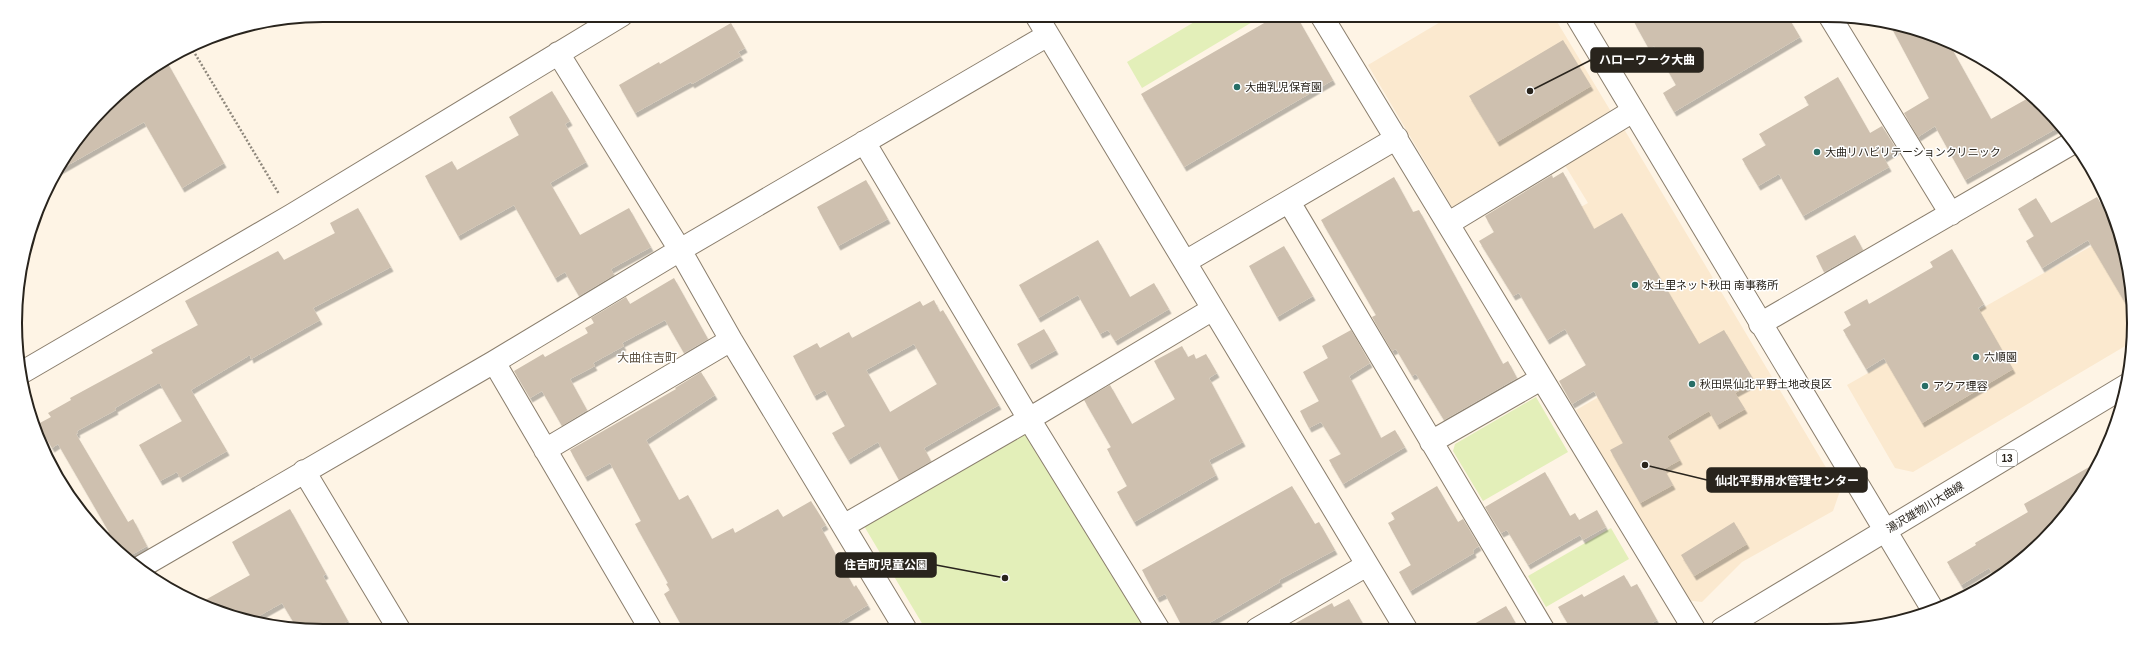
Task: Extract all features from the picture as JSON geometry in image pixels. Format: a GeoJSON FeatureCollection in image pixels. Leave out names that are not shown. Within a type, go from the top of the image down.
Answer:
{"type":"FeatureCollection","features":[{"type":"Feature","properties":{"kind":"street"},"geometry":{"type":"LineString","coordinates":[[26,369],[292,215],[610,22]]}},
{"type":"Feature","properties":{"kind":"street"},"geometry":{"type":"LineString","coordinates":[[1040,22],[1403,624]]}},
{"type":"Feature","properties":{"kind":"street"},"geometry":{"type":"LineString","coordinates":[[1325,22],[1449,223],[1541,379],[1691,624]]}},
{"type":"Feature","properties":{"kind":"street"},"geometry":{"type":"LineString","coordinates":[[1580,22],[1930,605]]}},
{"type":"Feature","properties":{"kind":"street"},"geometry":{"type":"LineString","coordinates":[[1834,22],[1952,214]]}},
{"type":"Feature","properties":{"kind":"street"},"geometry":{"type":"LineString","coordinates":[[144,565],[494,362],[680,250],[1048,35]]}},
{"type":"Feature","properties":{"kind":"street"},"geometry":{"type":"LineString","coordinates":[[558,53],[680,250],[731,340],[902,624]]}},
{"type":"Feature","properties":{"kind":"street"},"geometry":{"type":"LineString","coordinates":[[1449,223],[1633,111]]}},
{"type":"Feature","properties":{"kind":"street"},"geometry":{"type":"LineString","coordinates":[[1185,262],[1290,202],[1397,138]]}},
{"type":"Feature","properties":{"kind":"street"},"geometry":{"type":"LineString","coordinates":[[864,142],[1029,419],[1155,624]]}},
{"type":"Feature","properties":{"kind":"street"},"geometry":{"type":"LineString","coordinates":[[1760,324],[2069,145]]}},
{"type":"Feature","properties":{"kind":"street"},"geometry":{"type":"LineString","coordinates":[[1290,202],[1540,624]]}},
{"type":"Feature","properties":{"kind":"street"},"geometry":{"type":"LineString","coordinates":[[844,525],[1029,419],[1213,309]]}},
{"type":"Feature","properties":{"kind":"street"},"geometry":{"type":"LineString","coordinates":[[545,450],[731,340]]}},
{"type":"Feature","properties":{"kind":"street"},"geometry":{"type":"LineString","coordinates":[[494,362],[648,624]]}},
{"type":"Feature","properties":{"kind":"street"},"geometry":{"type":"LineString","coordinates":[[1431,442],[1541,379]]}},
{"type":"Feature","properties":{"kind":"street","name":"湯沢雄物川大曲線"},"geometry":{"type":"LineString","coordinates":[[1730,624],[2119,390]]}},
{"type":"Feature","properties":{"kind":"street"},"geometry":{"type":"LineString","coordinates":[[304,471],[396,624]]}},
{"type":"Feature","properties":{"kind":"street"},"geometry":{"type":"LineString","coordinates":[[1266,624],[1367,565]]}},
{"type":"Feature","properties":{"kind":"path"},"geometry":{"type":"LineString","coordinates":[[194,51],[292,215]]}},
{"type":"Feature","properties":{"kind":"shaded area"},"geometry":{"type":"Polygon","coordinates":[[[1440,22],[1557,22],[1613,115],[1453,209],[1368,65],[1440,22]]]}},
{"type":"Feature","properties":{"kind":"shaded area"},"geometry":{"type":"Polygon","coordinates":[[[1624,129],[1840,491],[1833,511],[1742,562],[1702,602],[1685,600],[1576,410],[1640,373],[1552,223],[1588,203],[1563,162],[1624,129]]]}},
{"type":"Feature","properties":{"kind":"shaded area"},"geometry":{"type":"Polygon","coordinates":[[[2113,234],[2124,284],[2127,323],[2126,346],[1913,472],[1895,468],[1847,385],[2113,234]]]}},
{"type":"Feature","properties":{"kind":"green space"},"geometry":{"type":"Polygon","coordinates":[[[1194,22],[1252,22],[1142,88],[1127,62],[1194,22]]]}},
{"type":"Feature","properties":{"kind":"green space"},"geometry":{"type":"Polygon","coordinates":[[[1536,397],[1568,452],[1483,501],[1453,451],[1455,444],[1536,397]]]}},
{"type":"Feature","properties":{"kind":"green space"},"geometry":{"type":"Polygon","coordinates":[[[1027,429],[1142,624],[922,624],[864,526],[1027,429]]]}},
{"type":"Feature","properties":{"kind":"green space"},"geometry":{"type":"Polygon","coordinates":[[[1611,528],[1629,559],[1546,607],[1528,576],[1611,528]]]}},
{"type":"Feature","properties":{"kind":"building","name":"大曲乳児保育園"},"geometry":{"type":"Polygon","coordinates":[[[1266,22],[1300,22],[1333,80],[1184,167],[1141,94],[1266,22]]]}},
{"type":"Feature","properties":{"kind":"building"},"geometry":{"type":"Polygon","coordinates":[[[1634,22],[1791,22],[1800,37],[1674,112],[1663,93],[1676,85],[1654,46],[1649,49],[1634,22]]]}},
{"type":"Feature","properties":{"kind":"building"},"geometry":{"type":"Polygon","coordinates":[[[731,23],[745,48],[738,52],[741,56],[692,84],[691,82],[635,113],[619,85],[659,62],[660,64],[731,23]]]}},
{"type":"Feature","properties":{"kind":"building"},"geometry":{"type":"Polygon","coordinates":[[[1893,30],[1923,38],[1953,50],[1991,119],[2026,99],[2039,110],[2056,129],[1965,180],[1935,126],[1918,137],[1904,113],[1929,98],[1893,30]]]}},
{"type":"Feature","properties":{"kind":"building"},"geometry":{"type":"Polygon","coordinates":[[[1563,40],[1591,86],[1497,142],[1469,96],[1563,40]]]}},
{"type":"Feature","properties":{"kind":"building"},"geometry":{"type":"Polygon","coordinates":[[[168,64],[224,163],[182,188],[144,122],[66,166],[84,140],[110,110],[140,84],[168,64]]]}},
{"type":"Feature","properties":{"kind":"building","name":"大曲リハビリテーションクリニック"},"geometry":{"type":"Polygon","coordinates":[[[1838,77],[1870,133],[1882,126],[1897,150],[1884,158],[1889,167],[1803,216],[1779,174],[1758,186],[1742,159],[1766,145],[1759,134],[1809,105],[1804,97],[1838,77]]]}},
{"type":"Feature","properties":{"kind":"building"},"geometry":{"type":"Polygon","coordinates":[[[552,91],[570,121],[565,124],[586,162],[550,183],[580,235],[629,208],[651,247],[611,269],[614,275],[579,296],[565,272],[555,278],[514,205],[458,236],[425,176],[452,161],[457,170],[519,135],[509,117],[552,91]]]}},
{"type":"Feature","properties":{"kind":"building"},"geometry":{"type":"Polygon","coordinates":[[[1563,172],[1594,229],[1622,213],[1699,344],[1724,330],[1755,382],[1735,393],[1745,409],[1717,425],[1709,411],[1667,436],[1680,460],[1664,469],[1673,485],[1640,503],[1610,450],[1623,443],[1594,391],[1572,404],[1559,381],[1586,365],[1565,329],[1547,340],[1519,293],[1513,296],[1479,241],[1494,232],[1485,216],[1552,175],[1553,178],[1563,172]]]}},
{"type":"Feature","properties":{"kind":"building"},"geometry":{"type":"Polygon","coordinates":[[[1394,177],[1413,212],[1419,210],[1503,364],[1508,361],[1517,378],[1444,420],[1416,374],[1412,376],[1396,349],[1392,351],[1372,317],[1376,315],[1321,220],[1394,177]]]}},
{"type":"Feature","properties":{"kind":"building"},"geometry":{"type":"Polygon","coordinates":[[[866,180],[888,219],[838,246],[817,207],[866,180]]]}},
{"type":"Feature","properties":{"kind":"building"},"geometry":{"type":"Polygon","coordinates":[[[2097,197],[2106,212],[2117,245],[2126,304],[2088,240],[2042,268],[2026,241],[2034,236],[2018,209],[2036,198],[2051,223],[2097,197]]]}},
{"type":"Feature","properties":{"kind":"building"},"geometry":{"type":"Polygon","coordinates":[[[358,208],[391,267],[313,308],[320,320],[251,359],[250,355],[191,390],[227,451],[180,478],[177,472],[160,481],[139,445],[182,421],[160,384],[157,384],[115,408],[116,410],[77,431],[78,433],[76,434],[128,522],[133,519],[147,546],[132,555],[107,533],[109,532],[58,444],[52,448],[39,423],[51,417],[48,413],[71,400],[70,398],[153,353],[151,350],[198,325],[185,301],[278,251],[284,260],[335,233],[330,223],[358,208]]]}},
{"type":"Feature","properties":{"kind":"building"},"geometry":{"type":"Polygon","coordinates":[[[1855,235],[1863,250],[1824,272],[1816,256],[1855,235]]]}},
{"type":"Feature","properties":{"kind":"building"},"geometry":{"type":"Polygon","coordinates":[[[1098,240],[1130,297],[1154,283],[1169,309],[1115,341],[1108,330],[1100,334],[1078,295],[1038,318],[1019,285],[1098,240]]]}},
{"type":"Feature","properties":{"kind":"building"},"geometry":{"type":"Polygon","coordinates":[[[1284,246],[1313,296],[1277,317],[1249,266],[1284,246]]]}},
{"type":"Feature","properties":{"kind":"building"},"geometry":{"type":"Polygon","coordinates":[[[1952,249],[1984,304],[1978,308],[2013,369],[1922,423],[1884,358],[1866,369],[1843,330],[1851,325],[1844,312],[1867,299],[1869,304],[1933,267],[1930,262],[1952,249]]]}},
{"type":"Feature","properties":{"kind":"building"},"geometry":{"type":"Polygon","coordinates":[[[674,278],[708,339],[684,353],[665,320],[622,343],[624,346],[593,363],[595,366],[570,379],[587,410],[562,426],[542,391],[530,398],[514,371],[543,354],[545,357],[588,333],[585,328],[594,323],[591,318],[626,297],[630,304],[674,278]]]}},
{"type":"Feature","properties":{"kind":"building"},"geometry":{"type":"Polygon","coordinates":[[[934,300],[940,312],[943,310],[999,405],[924,448],[931,461],[899,480],[878,442],[848,460],[832,433],[845,426],[825,390],[814,396],[793,356],[817,343],[820,348],[849,332],[852,338],[920,301],[923,306],[934,300]],[[914,344],[866,370],[890,412],[937,384],[914,344]]]}},
{"type":"Feature","properties":{"kind":"building"},"geometry":{"type":"Polygon","coordinates":[[[1044,329],[1056,350],[1029,365],[1017,344],[1044,329]]]}},
{"type":"Feature","properties":{"kind":"building"},"geometry":{"type":"Polygon","coordinates":[[[1351,330],[1370,363],[1349,376],[1381,438],[1395,430],[1405,447],[1343,484],[1329,460],[1341,454],[1321,422],[1309,428],[1300,411],[1319,401],[1303,372],[1328,358],[1322,346],[1351,330]]]}},
{"type":"Feature","properties":{"kind":"building"},"geometry":{"type":"Polygon","coordinates":[[[1182,346],[1188,357],[1194,354],[1196,359],[1206,354],[1217,373],[1209,378],[1243,442],[1209,460],[1216,475],[1134,522],[1117,492],[1127,486],[1107,449],[1111,447],[1084,400],[1110,385],[1132,424],[1175,399],[1154,361],[1182,346]]]}},
{"type":"Feature","properties":{"kind":"building"},"geometry":{"type":"Polygon","coordinates":[[[701,372],[715,395],[646,440],[679,500],[688,495],[712,539],[733,528],[735,533],[778,509],[783,517],[811,501],[826,525],[821,528],[854,587],[856,585],[868,605],[837,624],[681,624],[664,594],[670,590],[666,584],[668,583],[635,524],[641,521],[610,463],[585,477],[570,450],[676,389],[675,388],[701,372]]]}},
{"type":"Feature","properties":{"kind":"building"},"geometry":{"type":"Polygon","coordinates":[[[2091,466],[2065,506],[2039,536],[1998,570],[1992,573],[1989,568],[1961,585],[1947,562],[1976,545],[1975,543],[2028,512],[2024,504],[2091,466]]]}},
{"type":"Feature","properties":{"kind":"building"},"geometry":{"type":"Polygon","coordinates":[[[1545,472],[1570,516],[1575,513],[1579,520],[1597,510],[1606,527],[1583,540],[1580,535],[1528,565],[1507,530],[1501,533],[1485,507],[1545,472]]]}},
{"type":"Feature","properties":{"kind":"building"},"geometry":{"type":"Polygon","coordinates":[[[1292,486],[1315,524],[1319,522],[1335,550],[1279,580],[1280,582],[1207,624],[1181,624],[1165,594],[1157,598],[1142,570],[1292,486]]]}},
{"type":"Feature","properties":{"kind":"building"},"geometry":{"type":"Polygon","coordinates":[[[1437,486],[1458,522],[1463,519],[1479,546],[1473,550],[1474,553],[1410,591],[1399,572],[1411,565],[1388,523],[1395,519],[1391,513],[1437,486]]]}},
{"type":"Feature","properties":{"kind":"building"},"geometry":{"type":"Polygon","coordinates":[[[290,509],[326,574],[323,576],[348,621],[343,624],[293,622],[282,603],[258,617],[226,608],[205,600],[250,575],[232,542],[290,509]]]}},
{"type":"Feature","properties":{"kind":"building"},"geometry":{"type":"Polygon","coordinates":[[[1734,522],[1747,544],[1694,576],[1681,555],[1734,522]]]}},
{"type":"Feature","properties":{"kind":"building"},"geometry":{"type":"Polygon","coordinates":[[[1624,575],[1631,587],[1637,584],[1657,620],[1650,624],[1568,624],[1558,607],[1582,594],[1584,597],[1624,575]]]}},
{"type":"Feature","properties":{"kind":"building"},"geometry":{"type":"Polygon","coordinates":[[[1349,599],[1363,624],[1294,624],[1332,603],[1334,607],[1349,599]]]}},
{"type":"Feature","properties":{"kind":"building"},"geometry":{"type":"Polygon","coordinates":[[[1506,606],[1516,624],[1474,624],[1506,606]]]}},
{"type":"Feature","properties":{"kind":"place","name":"大曲乳児保育園"},"geometry":{"type":"Point","coordinates":[1237,87]}},
{"type":"Feature","properties":{"kind":"place","name":"ハローワーク大曲"},"geometry":{"type":"Point","coordinates":[1530,91]}},
{"type":"Feature","properties":{"kind":"place","name":"大曲リハビリテーションクリニック"},"geometry":{"type":"Point","coordinates":[1817,152]}},
{"type":"Feature","properties":{"kind":"place","name":"水土里ネット秋田 南事務所"},"geometry":{"type":"Point","coordinates":[1635,285]}},
{"type":"Feature","properties":{"kind":"place","name":"六順園"},"geometry":{"type":"Point","coordinates":[1976,357]}},
{"type":"Feature","properties":{"kind":"place","name":"秋田県仙北平野土地改良区"},"geometry":{"type":"Point","coordinates":[1692,384]}},
{"type":"Feature","properties":{"kind":"place","name":"アクア理容"},"geometry":{"type":"Point","coordinates":[1925,386]}},
{"type":"Feature","properties":{"kind":"place","name":"仙北平野用水管理センター"},"geometry":{"type":"Point","coordinates":[1645,465]}},
{"type":"Feature","properties":{"kind":"place","name":"住吉町児童公園"},"geometry":{"type":"Point","coordinates":[1005,578]}},
{"type":"Feature","properties":{"kind":"district","name":"大曲住吉町"},"geometry":{"type":"Point","coordinates":[647,358]}}]}
